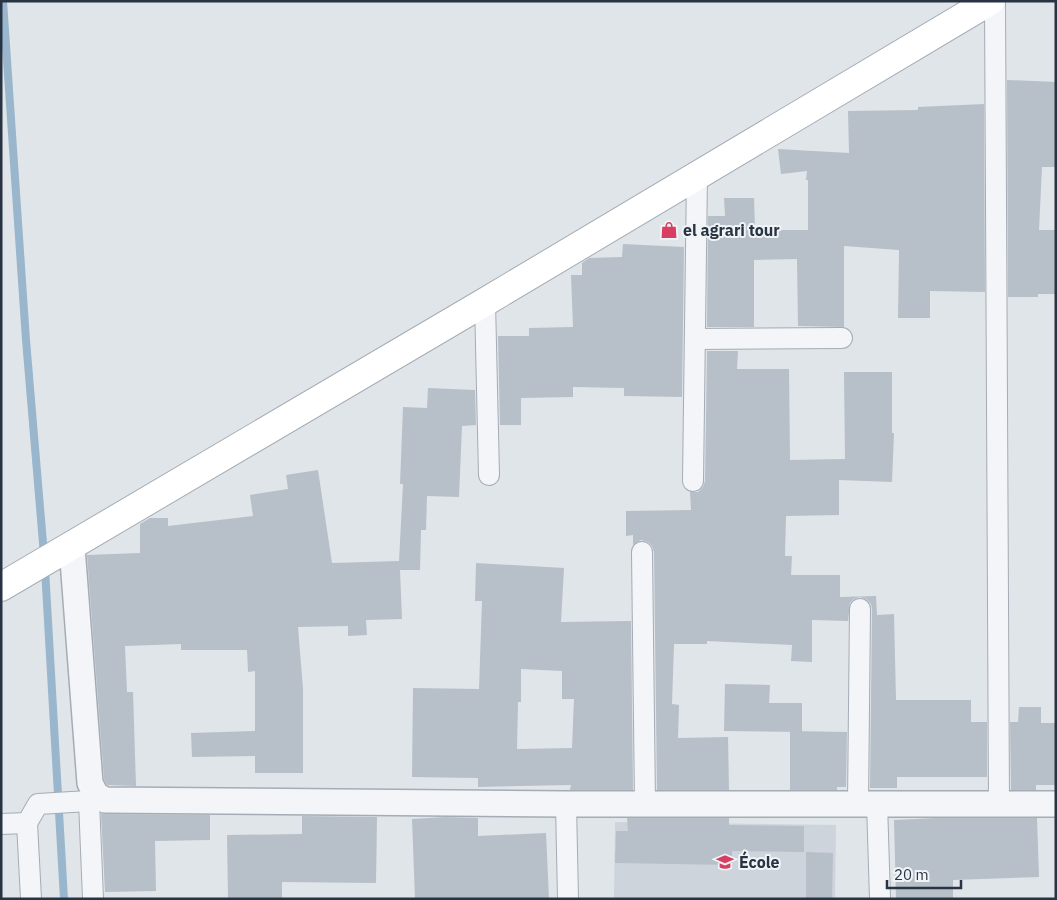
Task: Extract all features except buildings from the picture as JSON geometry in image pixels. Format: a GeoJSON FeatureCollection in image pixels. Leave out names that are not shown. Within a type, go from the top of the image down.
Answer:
{"type":"FeatureCollection","features":[{"type":"Feature","properties":{"kind":"main road"},"geometry":{"type":"LineString","coordinates":[[1,587],[72,547],[990,1]]}},
{"type":"Feature","properties":{"kind":"street"},"geometry":{"type":"LineString","coordinates":[[995,1],[999,804]]}},
{"type":"Feature","properties":{"kind":"street"},"geometry":{"type":"LineString","coordinates":[[693,481],[697,175]]}},
{"type":"Feature","properties":{"kind":"street"},"geometry":{"type":"LineString","coordinates":[[485,302],[489,475]]}},
{"type":"Feature","properties":{"kind":"street"},"geometry":{"type":"LineString","coordinates":[[695,339],[842,338]]}},
{"type":"Feature","properties":{"kind":"street"},"geometry":{"type":"LineString","coordinates":[[72,547],[92,798],[93,899]]}},
{"type":"Feature","properties":{"kind":"street"},"geometry":{"type":"LineString","coordinates":[[642,552],[645,804]]}},
{"type":"Feature","properties":{"kind":"street"},"geometry":{"type":"LineString","coordinates":[[860,609],[867,803],[880,899]]}},
{"type":"Feature","properties":{"kind":"street"},"geometry":{"type":"LineString","coordinates":[[31,899],[27,823],[38,804],[92,798],[120,801],[566,804],[1056,804]]}},
{"type":"Feature","properties":{"kind":"street"},"geometry":{"type":"LineString","coordinates":[[566,804],[568,899]]}},
{"type":"Feature","properties":{"kind":"street"},"geometry":{"type":"LineString","coordinates":[[1,824],[27,823]]}},
{"type":"Feature","properties":{"kind":"shaded area","name":"École"},"geometry":{"type":"Polygon","coordinates":[[[615,822],[836,825],[835,899],[614,899],[615,822]]]}},
{"type":"Feature","properties":{"kind":"waterway"},"geometry":{"type":"LineString","coordinates":[[3,1],[26,340],[44,555]]}},
{"type":"Feature","properties":{"kind":"waterway"},"geometry":{"type":"LineString","coordinates":[[45,569],[64,899]]}},
{"type":"Feature","properties":{"kind":"place","name":"el agrari tour"},"geometry":{"type":"Point","coordinates":[669,230]}},
{"type":"Feature","properties":{"kind":"place","name":"École"},"geometry":{"type":"Point","coordinates":[725,862]}}]}
